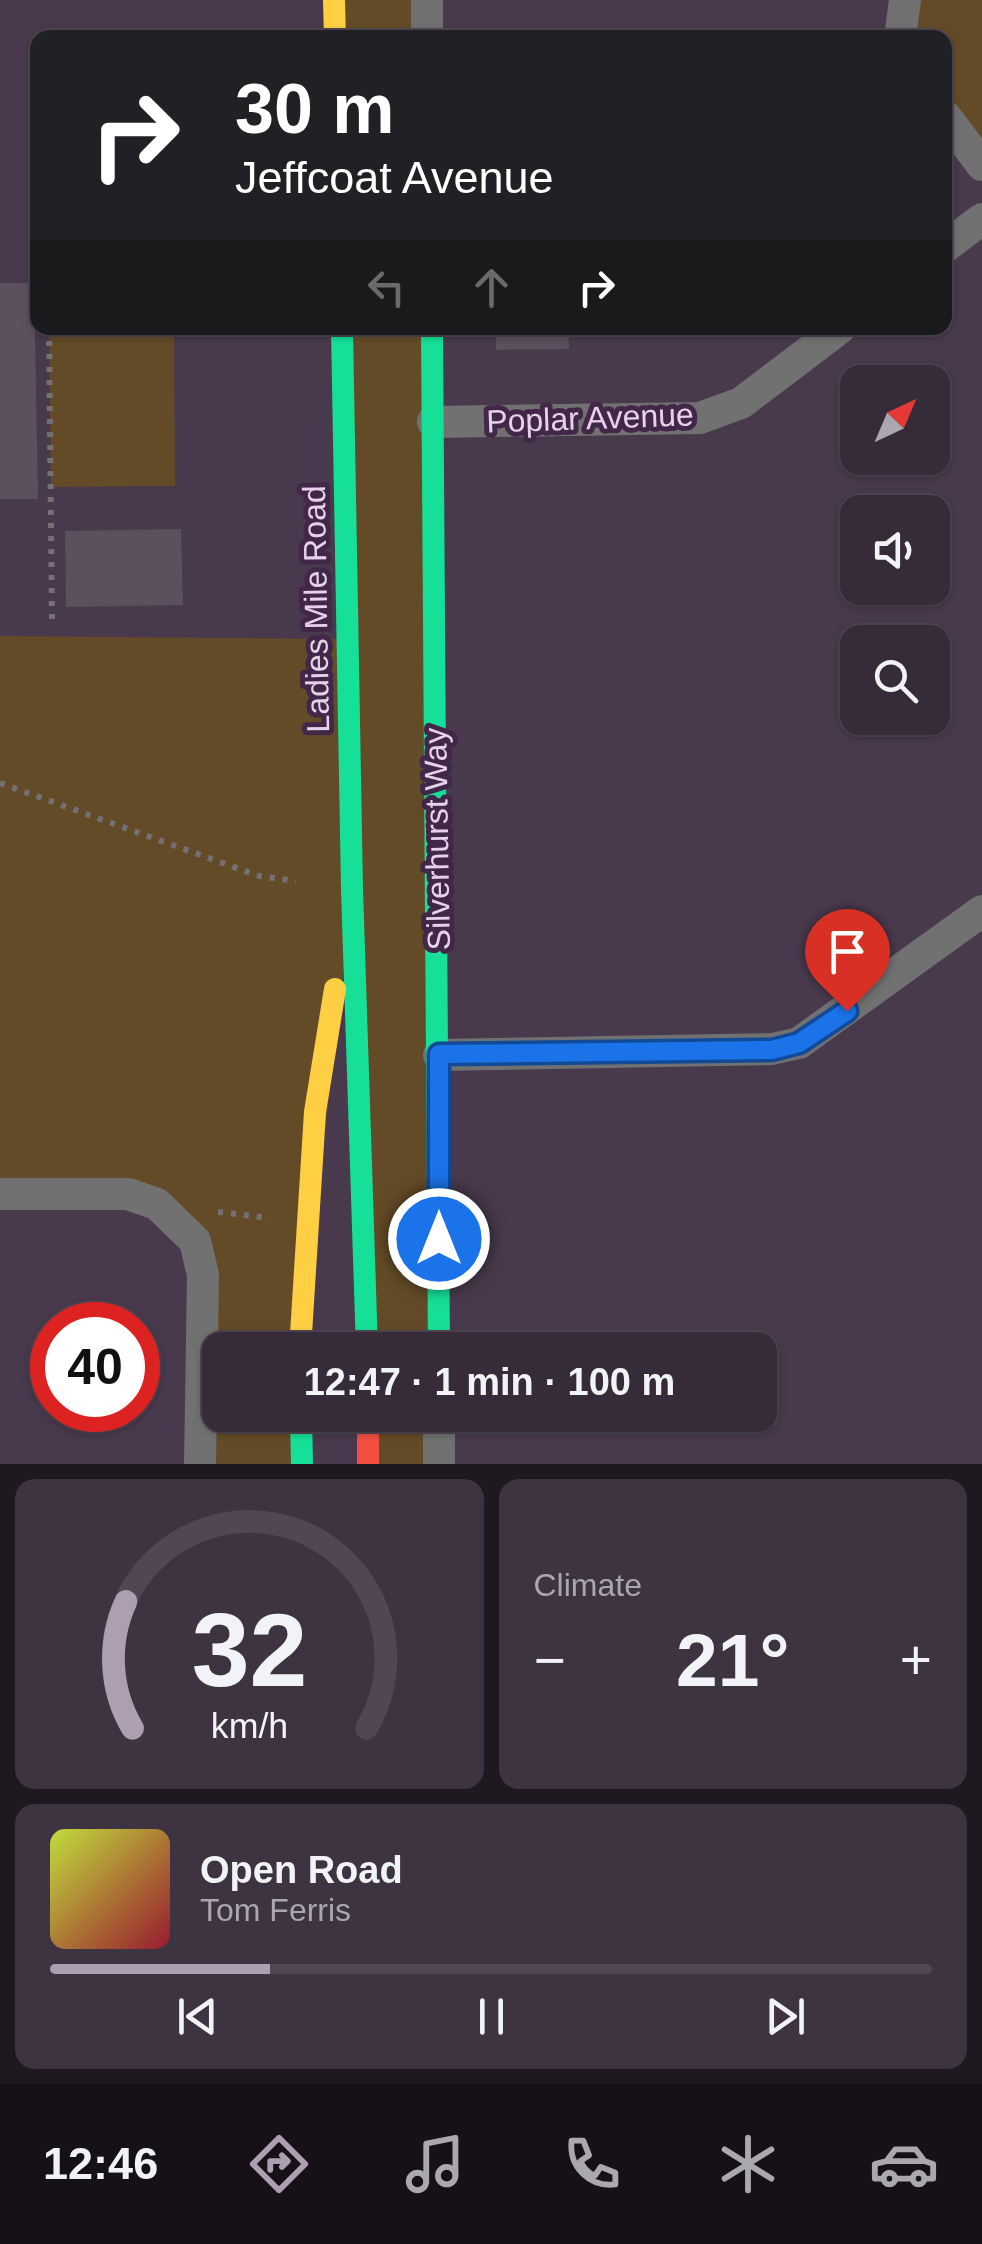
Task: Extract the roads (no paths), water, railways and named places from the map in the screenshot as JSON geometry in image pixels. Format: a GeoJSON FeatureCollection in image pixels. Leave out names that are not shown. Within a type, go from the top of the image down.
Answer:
{"type":"FeatureCollection","features":[{"type":"Feature","properties":{"kind":"main road"},"geometry":{"type":"LineString","coordinates":[[334,0],[334,30]]}},
{"type":"Feature","properties":{"kind":"main road","name":"Ladies Mile Road"},"geometry":{"type":"LineString","coordinates":[[342,335],[352,888],[366,1332]]}},
{"type":"Feature","properties":{"kind":"main road","name":"Silverhurst Way"},"geometry":{"type":"LineString","coordinates":[[432,335],[439,1332]]}},
{"type":"Feature","properties":{"kind":"main road","name":"Ladies Mile Road"},"geometry":{"type":"LineString","coordinates":[[301,1332],[315,1112],[352,888]]}},
{"type":"Feature","properties":{"kind":"main road"},"geometry":{"type":"LineString","coordinates":[[301,1432],[302,1464]]}},
{"type":"Feature","properties":{"kind":"main road"},"geometry":{"type":"LineString","coordinates":[[368,1432],[368,1464]]}},
{"type":"Feature","properties":{"kind":"street"},"geometry":{"type":"LineString","coordinates":[[426,0],[427,30]]}},
{"type":"Feature","properties":{"kind":"street"},"geometry":{"type":"LineString","coordinates":[[900,30],[900,10],[905,0]]}},
{"type":"Feature","properties":{"kind":"street"},"geometry":{"type":"LineString","coordinates":[[952,125],[982,165]]}},
{"type":"Feature","properties":{"kind":"street"},"geometry":{"type":"LineString","coordinates":[[952,242],[982,219]]}},
{"type":"Feature","properties":{"kind":"street","name":"Poplar Avenue"},"geometry":{"type":"LineString","coordinates":[[433,422],[700,418],[741,403],[831,335]]}},
{"type":"Feature","properties":{"kind":"street"},"geometry":{"type":"LineString","coordinates":[[439,1054],[772,1050],[799,1043],[982,911]]}},
{"type":"Feature","properties":{"kind":"street"},"geometry":{"type":"LineString","coordinates":[[0,1194],[128,1194],[157,1204],[194,1241],[203,1275],[200,1464]]}},
{"type":"Feature","properties":{"kind":"street"},"geometry":{"type":"LineString","coordinates":[[439,1432],[439,1464]]}}]}
